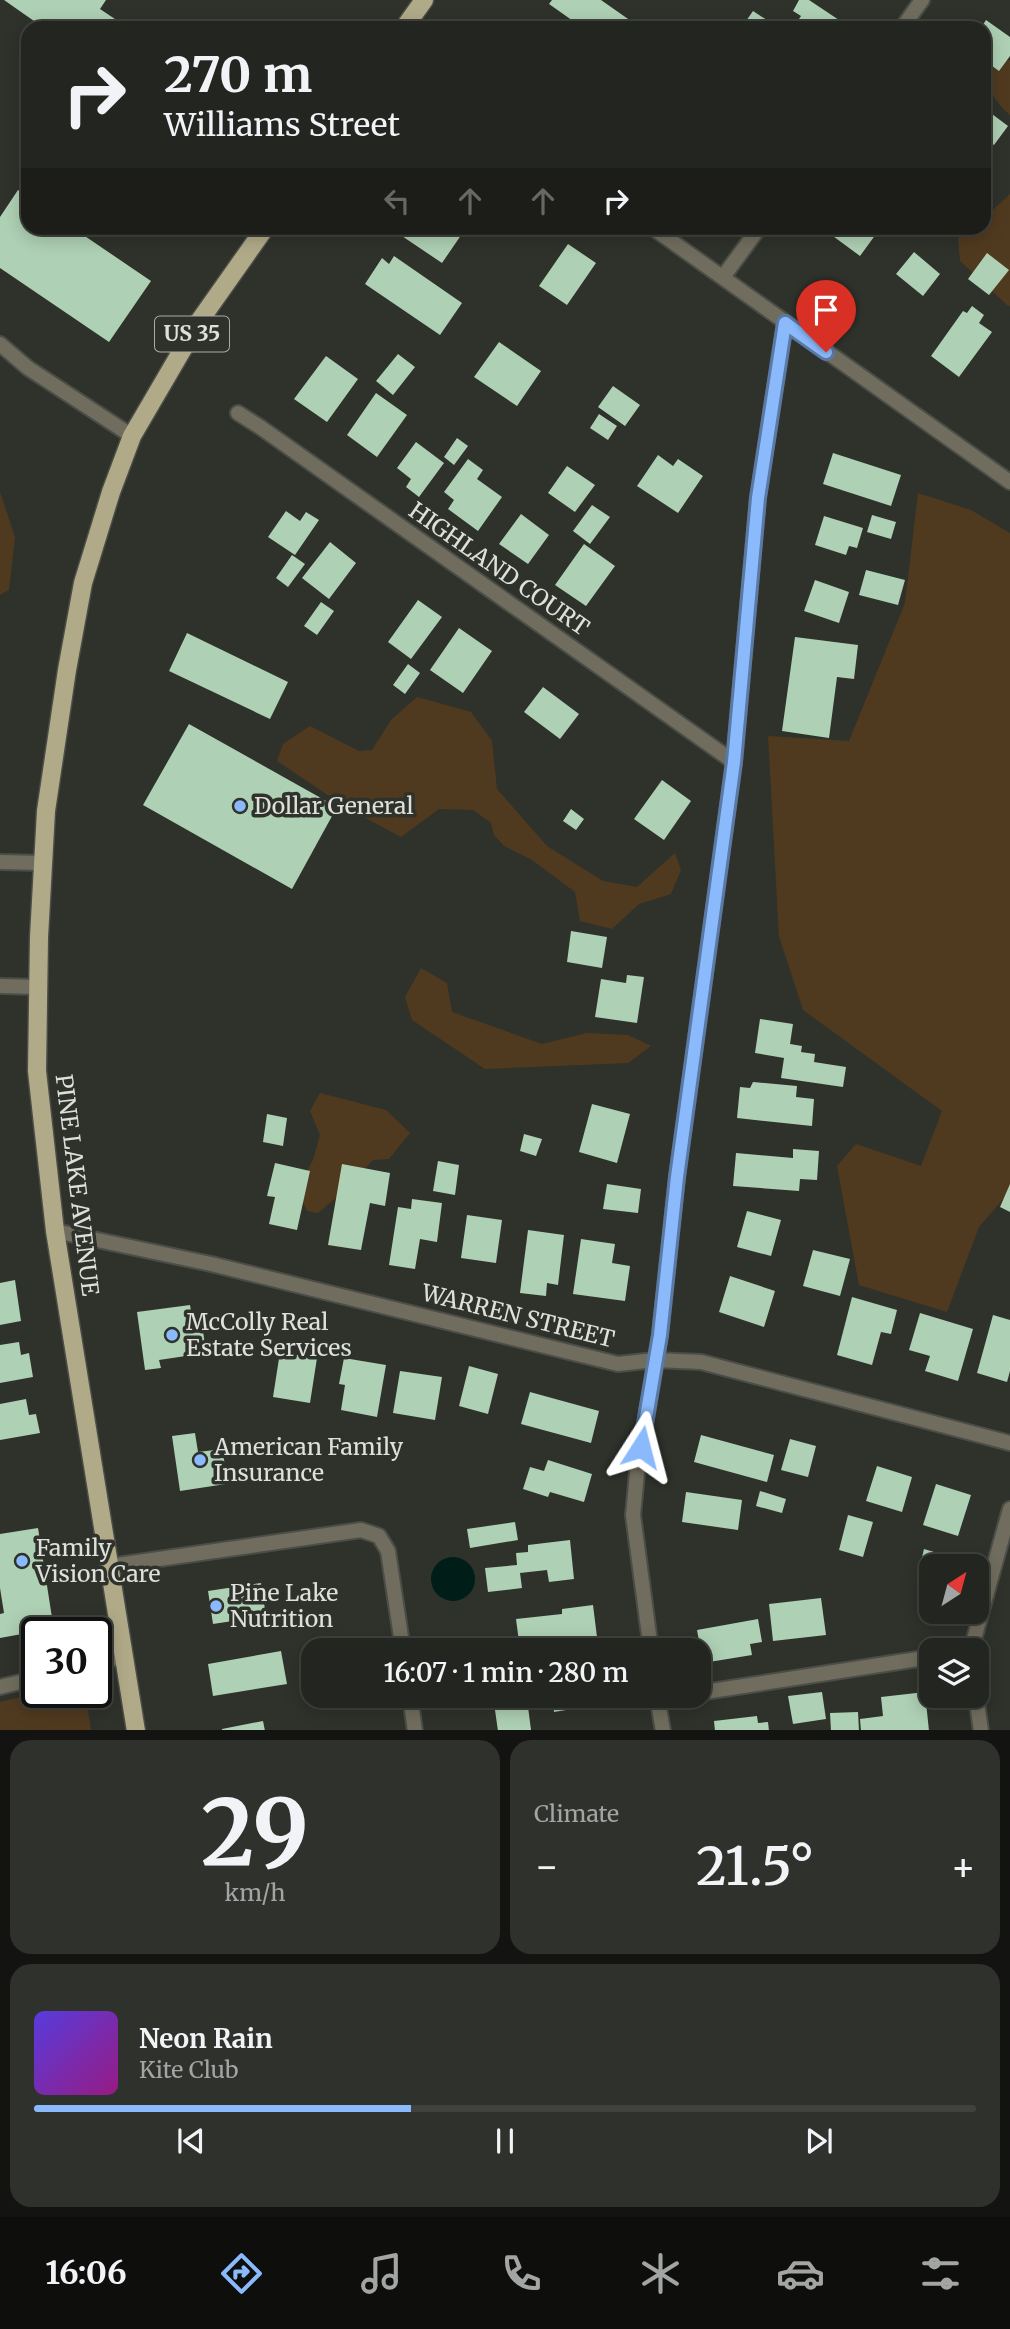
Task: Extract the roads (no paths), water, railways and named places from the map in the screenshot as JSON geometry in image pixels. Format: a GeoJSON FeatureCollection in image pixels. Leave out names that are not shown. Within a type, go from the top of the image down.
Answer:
{"type":"FeatureCollection","features":[{"type":"Feature","properties":{"kind":"main road"},"geometry":{"type":"LineString","coordinates":[[409,21],[424,0]]}},
{"type":"Feature","properties":{"kind":"main road","name":"PINE LAKE AVENUE"},"geometry":{"type":"LineString","coordinates":[[136,1730],[55,1231],[37,1071],[38,987],[48,798],[66,670],[83,583],[111,492],[132,436],[198,323],[260,235]]}},
{"type":"Feature","properties":{"kind":"street"},"geometry":{"type":"LineString","coordinates":[[907,21],[922,0]]}},
{"type":"Feature","properties":{"kind":"street"},"geometry":{"type":"LineString","coordinates":[[663,235],[1010,482]]}},
{"type":"Feature","properties":{"kind":"street"},"geometry":{"type":"LineString","coordinates":[[723,277],[754,235]]}},
{"type":"Feature","properties":{"kind":"street"},"geometry":{"type":"LineString","coordinates":[[649,1638],[633,1515],[637,1474],[660,1335],[677,1177],[734,762],[758,498],[785,323]]}},
{"type":"Feature","properties":{"kind":"street"},"geometry":{"type":"LineString","coordinates":[[0,344],[29,368],[132,436]]}},
{"type":"Feature","properties":{"kind":"street","name":"HIGHLAND COURT"},"geometry":{"type":"LineString","coordinates":[[237,414],[260,426],[734,762]]}},
{"type":"Feature","properties":{"kind":"street"},"geometry":{"type":"LineString","coordinates":[[0,862],[43,863]]}},
{"type":"Feature","properties":{"kind":"street"},"geometry":{"type":"LineString","coordinates":[[0,986],[38,987]]}},
{"type":"Feature","properties":{"kind":"street","name":"WARREN STREET"},"geometry":{"type":"LineString","coordinates":[[55,1231],[224,1267],[618,1364],[655,1360],[701,1362],[1010,1443]]}},
{"type":"Feature","properties":{"kind":"street"},"geometry":{"type":"LineString","coordinates":[[974,1638],[1010,1509]]}},
{"type":"Feature","properties":{"kind":"street"},"geometry":{"type":"LineString","coordinates":[[110,1566],[361,1530],[379,1536],[388,1552],[401,1638]]}},
{"type":"Feature","properties":{"kind":"street"},"geometry":{"type":"LineString","coordinates":[[112,1659],[124,1656]]}},
{"type":"Feature","properties":{"kind":"street"},"geometry":{"type":"LineString","coordinates":[[711,1691],[919,1659]]}},
{"type":"Feature","properties":{"kind":"street"},"geometry":{"type":"LineString","coordinates":[[0,1687],[21,1682]]}},
{"type":"Feature","properties":{"kind":"street"},"geometry":{"type":"LineString","coordinates":[[412,1708],[415,1730]]}},
{"type":"Feature","properties":{"kind":"street"},"geometry":{"type":"LineString","coordinates":[[659,1708],[663,1730]]}},
{"type":"Feature","properties":{"kind":"street"},"geometry":{"type":"LineString","coordinates":[[978,1708],[981,1730]]}},
{"type":"Feature","properties":{"kind":"water"},"geometry":{"type":"Polygon","coordinates":[[[453,1557],[469,1563],[475,1579],[469,1595],[453,1601],[437,1595],[431,1579],[437,1563],[453,1557]]]}},
{"type":"Feature","properties":{"kind":"place","name":"Dollar General"},"geometry":{"type":"Point","coordinates":[240,806]}},
{"type":"Feature","properties":{"kind":"place","name":"McColly Real Estate Services"},"geometry":{"type":"Point","coordinates":[172,1335]}},
{"type":"Feature","properties":{"kind":"place","name":"American Family Insurance"},"geometry":{"type":"Point","coordinates":[200,1460]}},
{"type":"Feature","properties":{"kind":"place","name":"Family Vision Care"},"geometry":{"type":"Point","coordinates":[22,1561]}},
{"type":"Feature","properties":{"kind":"place","name":"Pine Lake Nutrition"},"geometry":{"type":"Point","coordinates":[216,1606]}}]}
